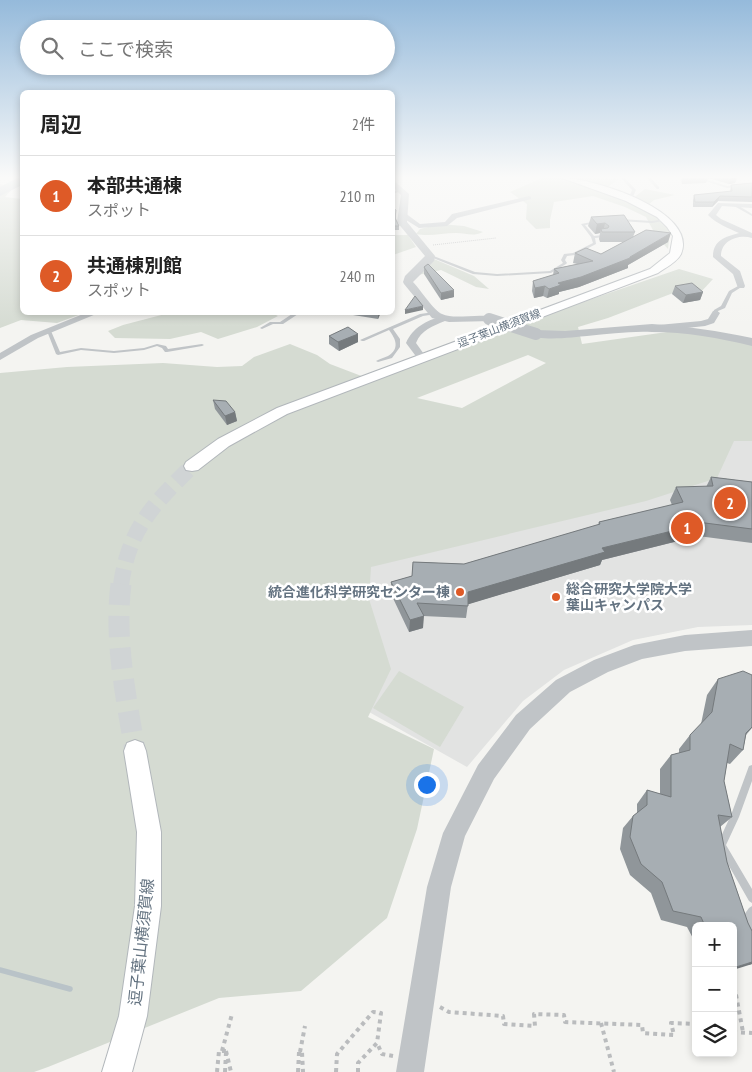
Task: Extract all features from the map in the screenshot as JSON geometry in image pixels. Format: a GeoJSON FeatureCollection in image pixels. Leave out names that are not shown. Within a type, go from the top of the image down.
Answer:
{"type":"FeatureCollection","features":[{"type":"Feature","properties":{"kind":"main road","name":"逗子葉山横須賀線"},"geometry":{"type":"LineString","coordinates":[[192,466],[206,453],[236,434],[282,411],[421,357],[654,271],[676,255],[678,236],[672,228]]}},
{"type":"Feature","properties":{"kind":"main road","name":"逗子葉山横須賀線"},"geometry":{"type":"LineString","coordinates":[[117,1072],[133,1016],[148,906],[149,832],[135,751]]}},
{"type":"Feature","properties":{"kind":"street"},"geometry":{"type":"LineString","coordinates":[[406,228],[430,256],[430,260],[409,278],[408,282],[438,316]]}},
{"type":"Feature","properties":{"kind":"street"},"geometry":{"type":"LineString","coordinates":[[731,228],[752,236]]}},
{"type":"Feature","properties":{"kind":"street"},"geometry":{"type":"LineString","coordinates":[[741,286],[737,273],[717,257],[716,249],[720,242],[743,234]]}},
{"type":"Feature","properties":{"kind":"street"},"geometry":{"type":"LineString","coordinates":[[421,357],[411,343],[413,336],[438,316],[477,317],[536,334],[568,335],[702,324],[711,321],[716,313]]}},
{"type":"Feature","properties":{"kind":"street"},"geometry":{"type":"LineString","coordinates":[[0,357],[23,341],[89,315]]}},
{"type":"Feature","properties":{"kind":"street"},"geometry":{"type":"LineString","coordinates":[[651,328],[700,331],[752,342]]}},
{"type":"Feature","properties":{"kind":"street"},"geometry":{"type":"LineString","coordinates":[[410,1072],[439,886],[454,833],[486,772],[527,716],[563,686],[601,666],[641,651],[685,643],[752,638]]}},
{"type":"Feature","properties":{"kind":"lane"},"geometry":{"type":"LineString","coordinates":[[430,256],[474,273],[551,272],[565,263],[563,260],[565,255],[574,254],[595,243],[586,228]]}},
{"type":"Feature","properties":{"kind":"lane"},"geometry":{"type":"LineString","coordinates":[[593,237],[603,236]]}},
{"type":"Feature","properties":{"kind":"lane"},"geometry":{"type":"LineString","coordinates":[[716,313],[716,310],[723,307],[730,292],[741,286]]}},
{"type":"Feature","properties":{"kind":"lane"},"geometry":{"type":"LineString","coordinates":[[262,328],[272,323],[282,322],[294,315]]}},
{"type":"Feature","properties":{"kind":"lane"},"geometry":{"type":"LineString","coordinates":[[362,340],[422,315],[438,316]]}},
{"type":"Feature","properties":{"kind":"lane"},"geometry":{"type":"LineString","coordinates":[[378,361],[390,357],[398,346],[398,339],[390,328]]}},
{"type":"Feature","properties":{"kind":"lane"},"geometry":{"type":"LineString","coordinates":[[48,331],[58,354],[81,349],[114,352],[144,349],[157,345],[164,347],[167,351],[202,345]]}},
{"type":"Feature","properties":{"kind":"lane"},"geometry":{"type":"LineString","coordinates":[[751,775],[735,817],[721,846],[752,898]]}},
{"type":"Feature","properties":{"kind":"lane"},"geometry":{"type":"LineString","coordinates":[[752,911],[746,919],[752,929]]}},
{"type":"Feature","properties":{"kind":"path"},"geometry":{"type":"LineString","coordinates":[[422,246],[456,244],[496,238]]}},
{"type":"Feature","properties":{"kind":"path"},"geometry":{"type":"LineString","coordinates":[[422,996],[449,1012],[503,1016],[504,1024],[535,1026],[534,1014],[564,1015],[565,1022],[642,1025],[643,1034],[674,1035],[671,1023],[692,1024]]}},
{"type":"Feature","properties":{"kind":"path"},"geometry":{"type":"LineString","coordinates":[[737,1000],[743,1032]]}},
{"type":"Feature","properties":{"kind":"path"},"geometry":{"type":"LineString","coordinates":[[343,1072],[337,1072],[337,1054],[373,1012],[380,1012],[377,1043],[372,1052],[358,1062],[358,1072]]}},
{"type":"Feature","properties":{"kind":"path"},"geometry":{"type":"LineString","coordinates":[[225,1072],[224,1050],[232,1014]]}},
{"type":"Feature","properties":{"kind":"path"},"geometry":{"type":"LineString","coordinates":[[601,1024],[614,1072]]}},
{"type":"Feature","properties":{"kind":"path"},"geometry":{"type":"LineString","coordinates":[[298,1072],[298,1052],[300,1052],[304,1026]]}},
{"type":"Feature","properties":{"kind":"path"},"geometry":{"type":"LineString","coordinates":[[737,1032],[752,1033]]}},
{"type":"Feature","properties":{"kind":"path"},"geometry":{"type":"LineString","coordinates":[[377,1043],[382,1054],[393,1056]]}},
{"type":"Feature","properties":{"kind":"path"},"geometry":{"type":"LineString","coordinates":[[217,1072],[219,1051],[224,1050]]}},
{"type":"Feature","properties":{"kind":"path"},"geometry":{"type":"LineString","coordinates":[[224,1050],[231,1072]]}},
{"type":"Feature","properties":{"kind":"path"},"geometry":{"type":"LineString","coordinates":[[300,1052],[302,1052],[304,1072]]}},
{"type":"Feature","properties":{"kind":"shaded area"},"geometry":{"type":"Polygon","coordinates":[[[0,228],[20,228],[20,315],[79,315],[57,323],[21,320],[0,328],[0,228]]]}},
{"type":"Feature","properties":{"kind":"shaded area"},"geometry":{"type":"Polygon","coordinates":[[[470,228],[483,232],[473,235],[456,233],[416,234],[420,229],[470,228]]]}},
{"type":"Feature","properties":{"kind":"shaded area"},"geometry":{"type":"Polygon","coordinates":[[[652,228],[667,228],[670,231],[668,249],[656,236],[652,228]]]}},
{"type":"Feature","properties":{"kind":"shaded area"},"geometry":{"type":"Polygon","coordinates":[[[395,235],[408,235],[416,247],[395,254],[395,235]]]}},
{"type":"Feature","properties":{"kind":"shaded area"},"geometry":{"type":"Polygon","coordinates":[[[434,259],[474,276],[489,289],[476,287],[441,270],[418,275],[434,259]]]}},
{"type":"Feature","properties":{"kind":"shaded area"},"geometry":{"type":"Polygon","coordinates":[[[679,269],[713,279],[700,293],[681,290],[608,318],[578,327],[582,344],[667,332],[692,332],[752,341],[752,441],[734,441],[717,478],[646,501],[371,567],[369,599],[391,669],[368,717],[434,749],[417,829],[387,918],[301,991],[219,998],[34,1072],[0,1072],[0,373],[67,367],[163,363],[217,367],[242,366],[254,357],[290,344],[317,355],[330,364],[364,377],[679,269]],[[528,355],[417,398],[462,408],[546,363],[528,355]]]}},
{"type":"Feature","properties":{"kind":"shaded area"},"geometry":{"type":"Polygon","coordinates":[[[161,315],[278,316],[257,327],[218,339],[201,332],[170,339],[115,338],[108,331],[161,315]]]}},
{"type":"Feature","properties":{"kind":"shaded area","name":"総合研究大学院大学 葉山キャンパス"},"geometry":{"type":"Polygon","coordinates":[[[707,430],[752,434],[752,625],[698,627],[633,640],[564,670],[523,701],[467,767],[362,708],[351,570],[707,430]]]}},
{"type":"Feature","properties":{"kind":"shaded area"},"geometry":{"type":"Polygon","coordinates":[[[399,671],[464,707],[440,747],[373,708],[399,671]]]}},
{"type":"Feature","properties":{"kind":"building"},"geometry":{"type":"Polygon","coordinates":[[[632,228],[635,232],[602,232],[601,229],[632,228]]]}},
{"type":"Feature","properties":{"kind":"building"},"geometry":{"type":"Polygon","coordinates":[[[646,230],[671,233],[630,258],[581,277],[558,283],[561,285],[549,289],[545,286],[535,288],[533,281],[559,273],[554,269],[593,261],[575,253],[586,248],[601,254],[646,230]]]}},
{"type":"Feature","properties":{"kind":"building"},"geometry":{"type":"Polygon","coordinates":[[[428,264],[454,290],[441,293],[424,267],[428,264]]]}},
{"type":"Feature","properties":{"kind":"building"},"geometry":{"type":"Polygon","coordinates":[[[692,283],[703,292],[686,295],[675,286],[692,283]]]}},
{"type":"Feature","properties":{"kind":"building"},"geometry":{"type":"Polygon","coordinates":[[[415,296],[423,306],[405,310],[415,296]]]}},
{"type":"Feature","properties":{"kind":"building"},"geometry":{"type":"Polygon","coordinates":[[[348,327],[358,334],[338,342],[329,336],[348,327]]]}},
{"type":"Feature","properties":{"kind":"building"},"geometry":{"type":"Polygon","coordinates":[[[213,400],[226,401],[235,412],[225,416],[213,400]]]}},
{"type":"Feature","properties":{"kind":"building"},"geometry":{"type":"Polygon","coordinates":[[[711,477],[752,482],[752,529],[705,523],[602,548],[605,552],[468,592],[468,606],[417,603],[424,616],[410,620],[391,582],[412,576],[413,562],[464,564],[600,524],[599,522],[683,502],[676,487],[713,486],[711,477]]]}},
{"type":"Feature","properties":{"kind":"building"},"geometry":{"type":"Polygon","coordinates":[[[743,671],[752,675],[752,727],[746,733],[743,750],[730,744],[724,781],[732,817],[718,815],[727,862],[752,931],[752,962],[737,967],[737,922],[703,922],[701,917],[673,911],[662,882],[641,864],[630,837],[633,816],[647,805],[647,790],[671,797],[671,755],[690,750],[690,735],[712,712],[718,679],[743,671]]]}},
{"type":"Feature","properties":{"kind":"waterway"},"geometry":{"type":"LineString","coordinates":[[0,970],[70,989]]}},
{"type":"Feature","properties":{"kind":"tunnel"},"geometry":{"type":"LineString","coordinates":[[121,585],[130,548],[145,519],[166,493],[192,466]]}},
{"type":"Feature","properties":{"kind":"tunnel"},"geometry":{"type":"LineString","coordinates":[[121,584],[119,605],[120,647],[135,751]]}},
{"type":"Feature","properties":{"kind":"place","name":"共通棟別館"},"geometry":{"type":"Point","coordinates":[730,503]}},
{"type":"Feature","properties":{"kind":"place","name":"本部共通棟"},"geometry":{"type":"Point","coordinates":[687,528]}},
{"type":"Feature","properties":{"kind":"place","name":"統合進化科学研究センター棟"},"geometry":{"type":"Point","coordinates":[460,592]}},
{"type":"Feature","properties":{"kind":"place","name":"総合研究大学院大学 葉山キャンパス"},"geometry":{"type":"Point","coordinates":[556,597]}}]}
